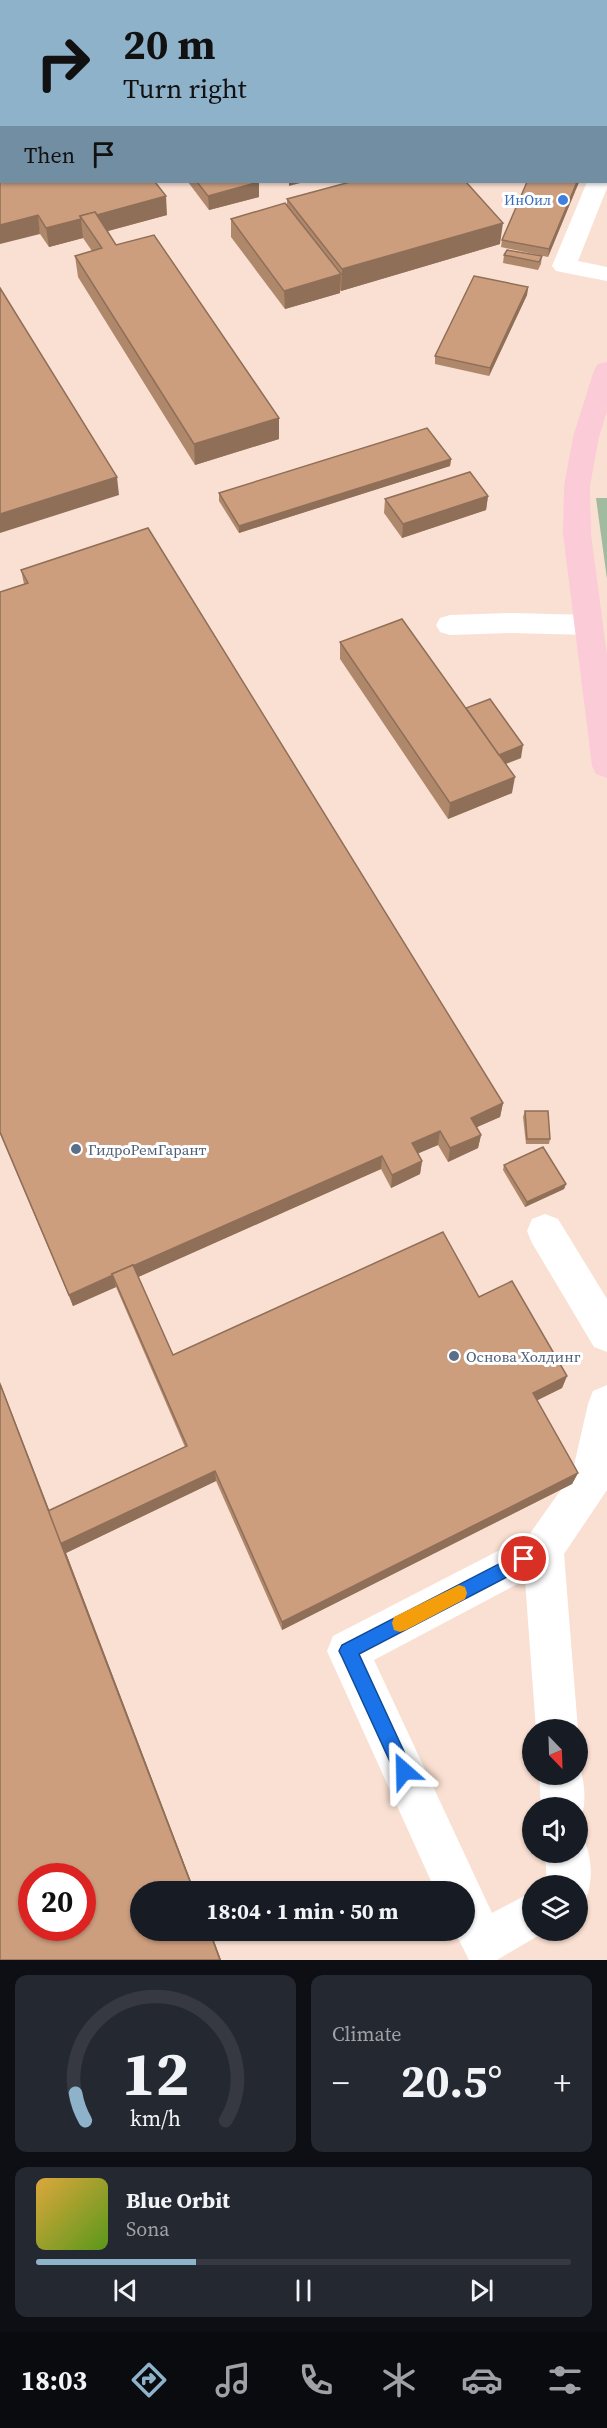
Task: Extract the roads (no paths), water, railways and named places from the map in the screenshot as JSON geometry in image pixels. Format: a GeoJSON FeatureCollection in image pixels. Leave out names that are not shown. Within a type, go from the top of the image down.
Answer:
{"type":"FeatureCollection","features":[{"type":"Feature","properties":{"kind":"main road"},"geometry":{"type":"LineString","coordinates":[[607,370],[586,437],[577,486],[577,534],[607,766]]}},
{"type":"Feature","properties":{"kind":"lane"},"geometry":{"type":"LineString","coordinates":[[598,183],[564,266],[607,274]]}},
{"type":"Feature","properties":{"kind":"lane"},"geometry":{"type":"LineString","coordinates":[[450,625],[512,623],[589,625]]}},
{"type":"Feature","properties":{"kind":"lane"},"geometry":{"type":"LineString","coordinates":[[545,1231],[607,1334]]}},
{"type":"Feature","properties":{"kind":"lane"},"geometry":{"type":"LineString","coordinates":[[454,1881],[348,1651],[543,1549],[590,1483],[607,1404]]}},
{"type":"Feature","properties":{"kind":"lane"},"geometry":{"type":"LineString","coordinates":[[543,1549],[556,1719]]}},
{"type":"Feature","properties":{"kind":"lane"},"geometry":{"type":"LineString","coordinates":[[475,1926],[483,1943],[522,1921]]}},
{"type":"Feature","properties":{"kind":"place","name":"ИнОил"},"geometry":{"type":"Point","coordinates":[563,200]}},
{"type":"Feature","properties":{"kind":"place","name":"ГидроРемГарант"},"geometry":{"type":"Point","coordinates":[76,1149]}},
{"type":"Feature","properties":{"kind":"place","name":"Основа Холдинг"},"geometry":{"type":"Point","coordinates":[454,1356]}}]}
